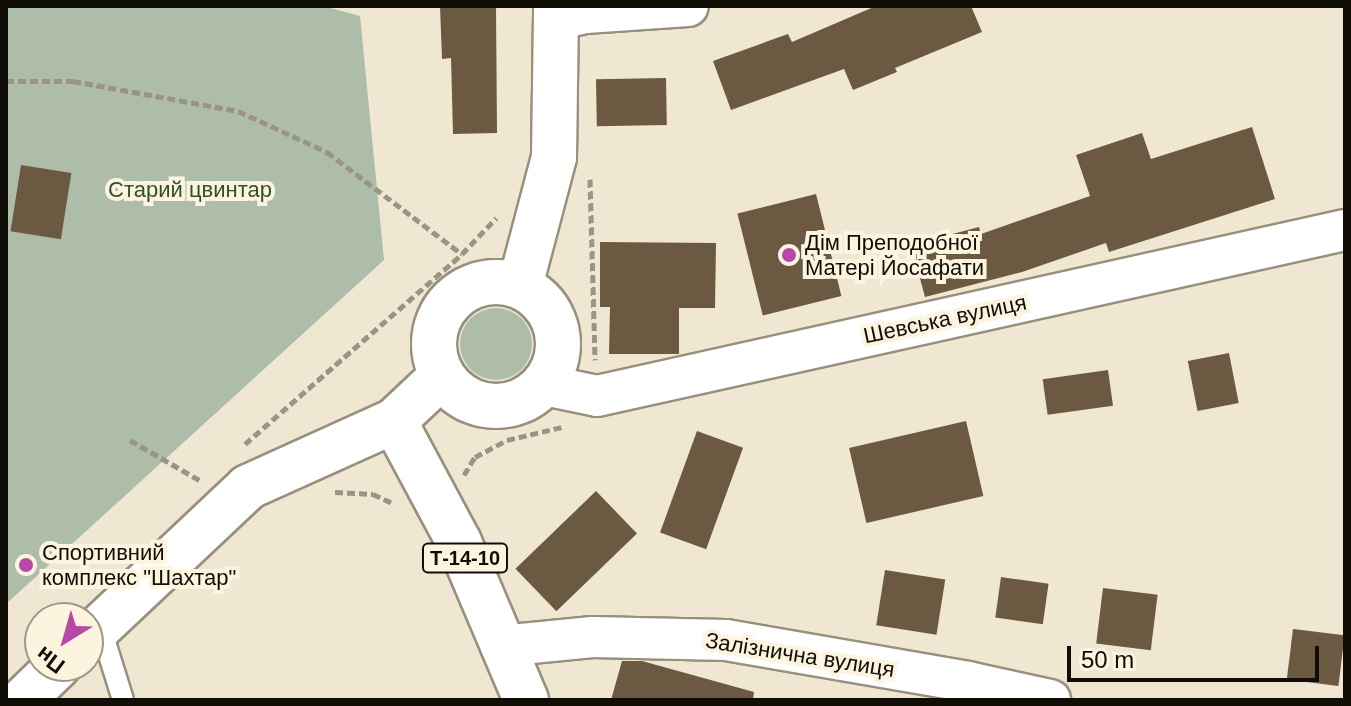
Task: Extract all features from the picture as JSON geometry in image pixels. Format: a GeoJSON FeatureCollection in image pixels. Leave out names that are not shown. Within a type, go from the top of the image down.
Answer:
{"type":"FeatureCollection","features":[{"type":"Feature","properties":{"kind":"main road"},"geometry":{"type":"LineString","coordinates":[[520,286],[554,157],[555,13]]}},
{"type":"Feature","properties":{"kind":"main road"},"geometry":{"type":"LineString","coordinates":[[501,281],[520,286],[537,296],[549,311],[557,330],[558,349],[554,368],[544,385],[529,397],[491,406],[463,397],[442,376],[435,358],[433,339],[438,320],[448,303],[463,290],[481,282],[501,281]]}},
{"type":"Feature","properties":{"kind":"main road"},"geometry":{"type":"LineString","coordinates":[[104,623],[248,487],[394,421],[442,376]]}},
{"type":"Feature","properties":{"kind":"main road","name":"Т-14-10"},"geometry":{"type":"LineString","coordinates":[[394,421],[459,542],[526,700]]}},
{"type":"Feature","properties":{"kind":"main road"},"geometry":{"type":"LineString","coordinates":[[23,700],[42,682]]}},
{"type":"Feature","properties":{"kind":"street"},"geometry":{"type":"LineString","coordinates":[[555,13],[688,6]]}},
{"type":"Feature","properties":{"kind":"street","name":"Шевська вулиця"},"geometry":{"type":"LineString","coordinates":[[544,385],[597,396],[1345,230]]}},
{"type":"Feature","properties":{"kind":"street","name":"Залізнична вулиця"},"geometry":{"type":"LineString","coordinates":[[501,646],[593,637],[726,640],[968,682],[1050,700]]}},
{"type":"Feature","properties":{"kind":"lane"},"geometry":{"type":"LineString","coordinates":[[104,655],[123,700]]}},
{"type":"Feature","properties":{"kind":"path"},"geometry":{"type":"LineString","coordinates":[[6,81],[73,81],[238,111],[327,152],[462,254]]}},
{"type":"Feature","properties":{"kind":"path"},"geometry":{"type":"LineString","coordinates":[[590,171],[595,360],[605,365]]}},
{"type":"Feature","properties":{"kind":"path"},"geometry":{"type":"LineString","coordinates":[[237,451],[462,254],[499,215]]}},
{"type":"Feature","properties":{"kind":"path"},"geometry":{"type":"LineString","coordinates":[[462,479],[475,457],[507,440],[569,426]]}},
{"type":"Feature","properties":{"kind":"path"},"geometry":{"type":"LineString","coordinates":[[130,440],[202,482]]}},
{"type":"Feature","properties":{"kind":"path"},"geometry":{"type":"LineString","coordinates":[[191,492],[214,472]]}},
{"type":"Feature","properties":{"kind":"path"},"geometry":{"type":"LineString","coordinates":[[331,492],[373,494],[400,507]]}},
{"type":"Feature","properties":{"kind":"green space","name":"Старий цвинтар"},"geometry":{"type":"Polygon","coordinates":[[[6,6],[323,6],[360,16],[384,260],[6,604],[6,6]]]}},
{"type":"Feature","properties":{"kind":"green space"},"geometry":{"type":"Polygon","coordinates":[[[496,308],[522,318],[532,344],[522,370],[496,380],[470,370],[460,344],[470,318],[496,308]]]}},
{"type":"Feature","properties":{"kind":"building"},"geometry":{"type":"Polygon","coordinates":[[[440,6],[496,6],[497,133],[453,134],[451,58],[442,59],[440,6]]]}},
{"type":"Feature","properties":{"kind":"building"},"geometry":{"type":"Polygon","coordinates":[[[876,6],[971,6],[982,32],[895,68],[897,72],[853,90],[844,69],[731,110],[713,61],[788,34],[792,42],[876,6]]]}},
{"type":"Feature","properties":{"kind":"building"},"geometry":{"type":"Polygon","coordinates":[[[666,78],[667,125],[597,126],[596,79],[666,78]]]}},
{"type":"Feature","properties":{"kind":"building"},"geometry":{"type":"Polygon","coordinates":[[[1252,127],[1275,199],[1109,252],[1106,243],[1022,272],[925,297],[911,245],[979,227],[981,234],[1090,196],[1076,155],[1142,133],[1151,159],[1252,127]]]}},
{"type":"Feature","properties":{"kind":"building"},"geometry":{"type":"Polygon","coordinates":[[[21,165],[71,173],[61,239],[11,231],[21,165]]]}},
{"type":"Feature","properties":{"kind":"building","name":"Дім Преподобної Матері Йосафати"},"geometry":{"type":"Polygon","coordinates":[[[816,194],[841,296],[763,315],[737,214],[816,194]]]}},
{"type":"Feature","properties":{"kind":"building"},"geometry":{"type":"Polygon","coordinates":[[[600,242],[716,243],[715,308],[679,308],[679,354],[609,354],[610,307],[600,307],[600,242]]]}},
{"type":"Feature","properties":{"kind":"building"},"geometry":{"type":"Polygon","coordinates":[[[1229,353],[1239,403],[1198,411],[1188,361],[1229,353]]]}},
{"type":"Feature","properties":{"kind":"building"},"geometry":{"type":"Polygon","coordinates":[[[1108,370],[1113,406],[1048,415],[1043,379],[1108,370]]]}},
{"type":"Feature","properties":{"kind":"building"},"geometry":{"type":"Polygon","coordinates":[[[966,421],[983,496],[866,523],[849,448],[966,421]]]}},
{"type":"Feature","properties":{"kind":"building"},"geometry":{"type":"Polygon","coordinates":[[[697,431],[743,448],[706,549],[660,532],[697,431]]]}},
{"type":"Feature","properties":{"kind":"building"},"geometry":{"type":"Polygon","coordinates":[[[596,491],[637,533],[556,611],[515,569],[596,491]]]}},
{"type":"Feature","properties":{"kind":"building"},"geometry":{"type":"Polygon","coordinates":[[[885,570],[945,580],[936,635],[876,625],[885,570]]]}},
{"type":"Feature","properties":{"kind":"building"},"geometry":{"type":"Polygon","coordinates":[[[1001,577],[1049,584],[1043,624],[995,618],[1001,577]]]}},
{"type":"Feature","properties":{"kind":"building"},"geometry":{"type":"Polygon","coordinates":[[[1103,588],[1158,595],[1151,650],[1096,644],[1103,588]]]}},
{"type":"Feature","properties":{"kind":"building"},"geometry":{"type":"Polygon","coordinates":[[[1293,629],[1345,635],[1338,686],[1287,680],[1293,629]]]}},
{"type":"Feature","properties":{"kind":"building"},"geometry":{"type":"Polygon","coordinates":[[[622,661],[642,661],[754,692],[753,700],[611,700],[622,661]]]}},
{"type":"Feature","properties":{"kind":"place","name":"Дім Преподобної Матері Йосафати"},"geometry":{"type":"Point","coordinates":[789,255]}},
{"type":"Feature","properties":{"kind":"place","name":"Спортивний комплекс \"Шахтар\""},"geometry":{"type":"Point","coordinates":[26,565]}}]}
